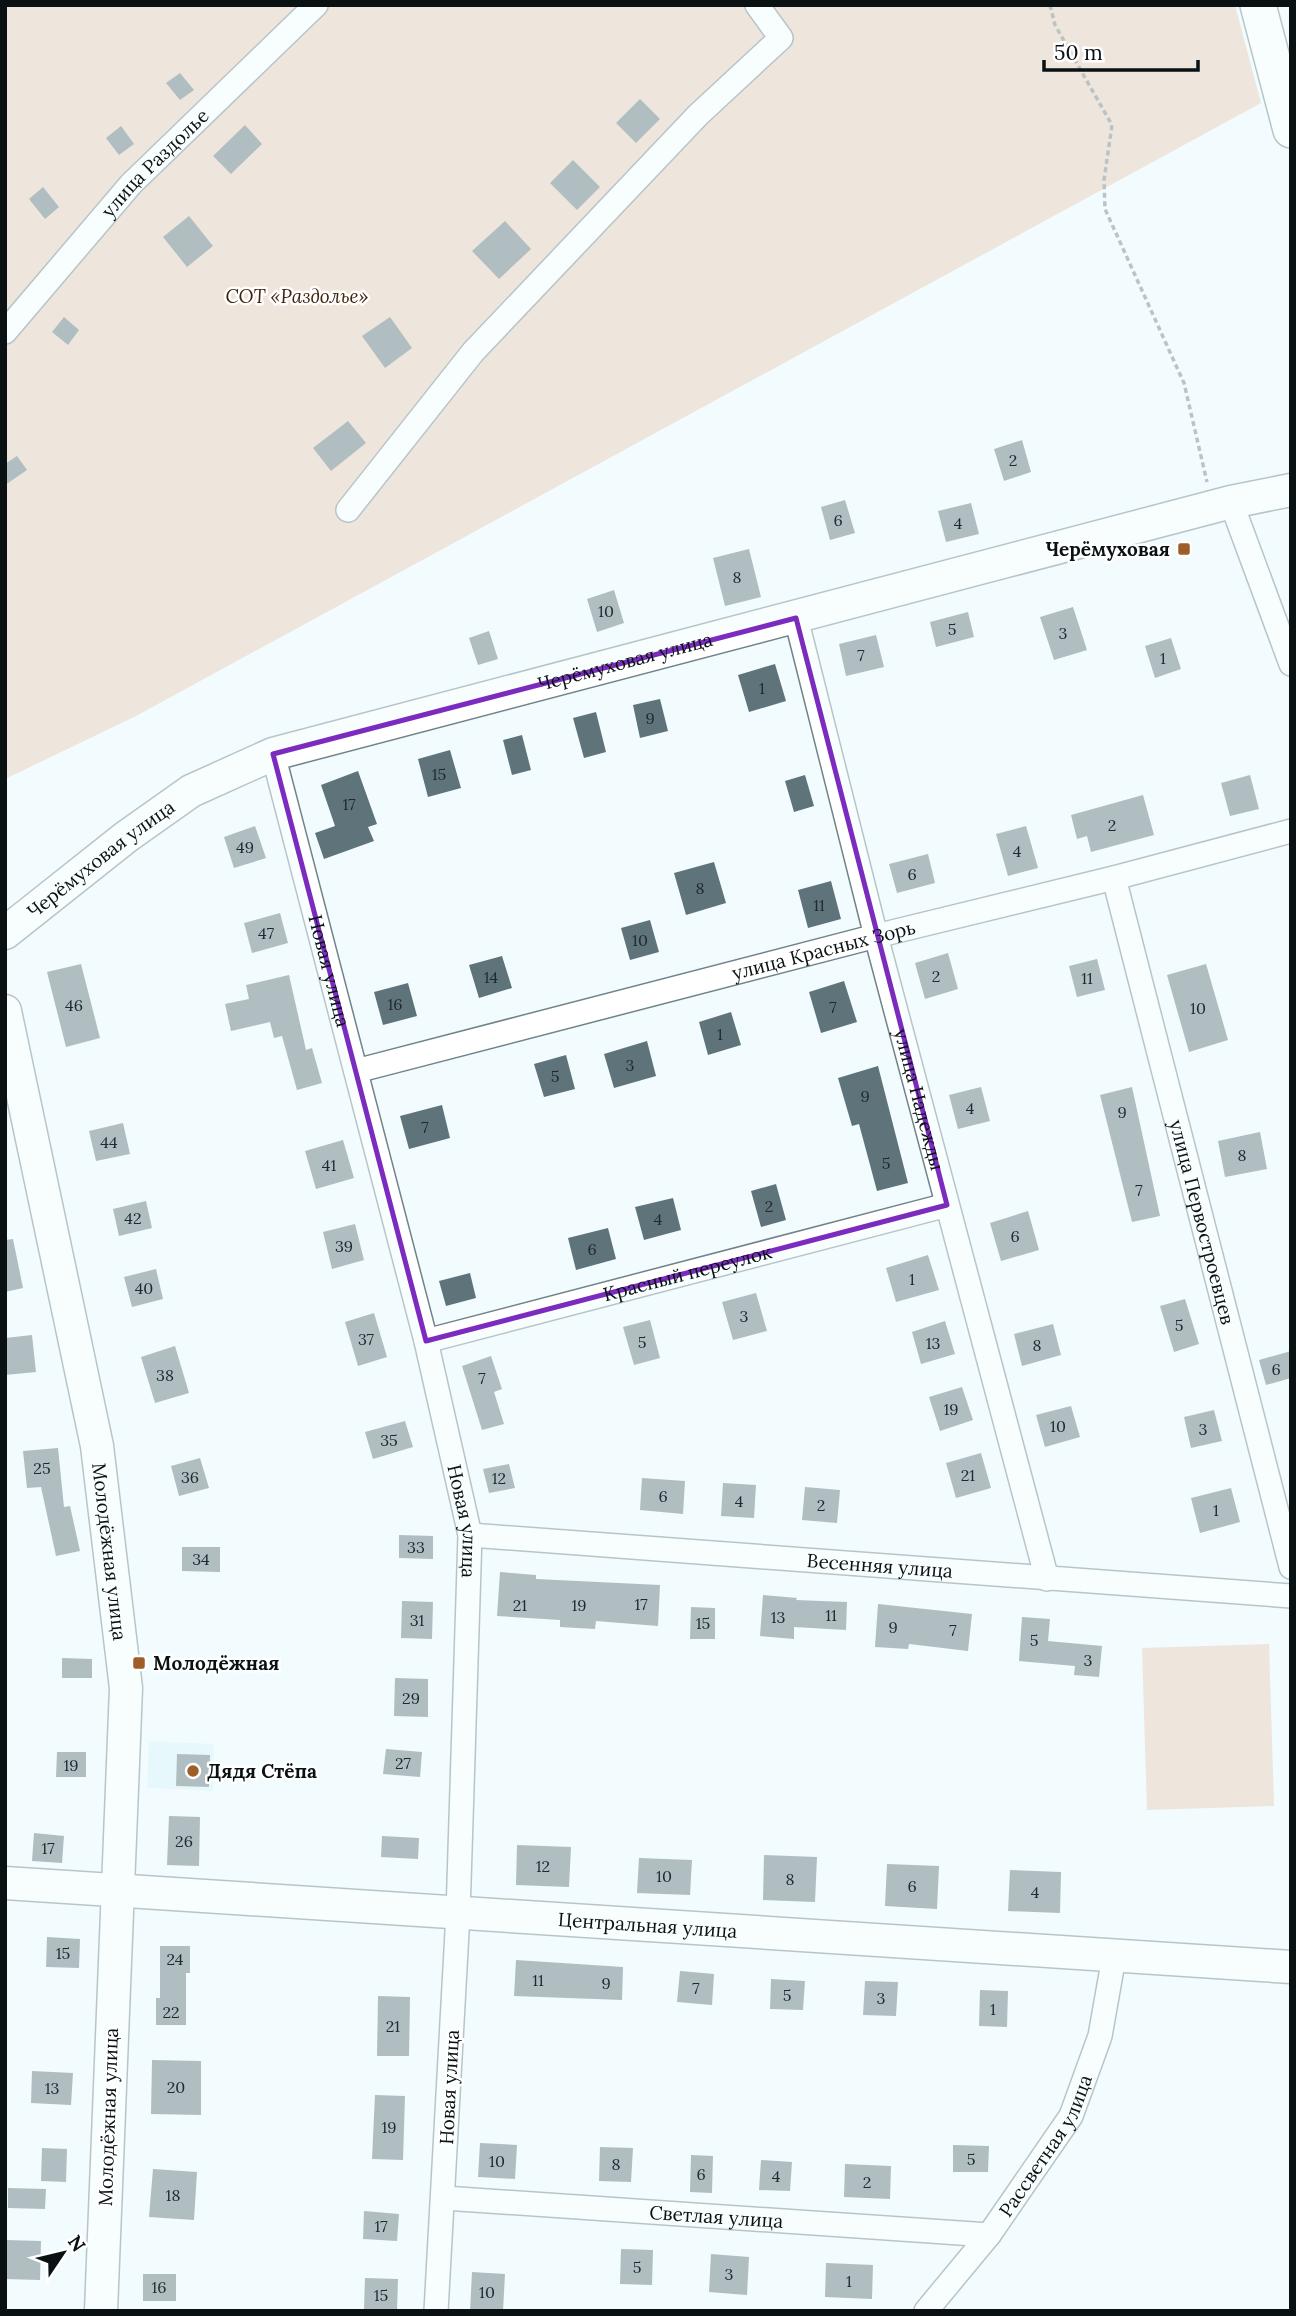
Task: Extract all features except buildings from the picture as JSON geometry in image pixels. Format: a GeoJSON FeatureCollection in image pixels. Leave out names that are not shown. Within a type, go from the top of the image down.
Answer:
{"type":"FeatureCollection","features":[{"type":"Feature","properties":{"kind":"main road"},"geometry":{"type":"LineString","coordinates":[[1258,5],[1291,130]]}},
{"type":"Feature","properties":{"kind":"street","name":"улица Раздолье"},"geometry":{"type":"LineString","coordinates":[[5,332],[131,184],[316,5]]}},
{"type":"Feature","properties":{"kind":"street"},"geometry":{"type":"LineString","coordinates":[[348,510],[473,352],[698,115],[781,38],[757,5]]}},
{"type":"Feature","properties":{"kind":"street","name":"Черёмуховая улица"},"geometry":{"type":"LineString","coordinates":[[5,933],[126,837],[191,791],[273,754],[1223,505],[1291,490]]}},
{"type":"Feature","properties":{"kind":"street"},"geometry":{"type":"LineString","coordinates":[[1223,505],[1291,664]]}},
{"type":"Feature","properties":{"kind":"street","name":"улица Надежды"},"geometry":{"type":"LineString","coordinates":[[796,618],[876,936],[1047,1579]]}},
{"type":"Feature","properties":{"kind":"street","name":"Новая улица"},"geometry":{"type":"LineString","coordinates":[[273,754],[426,1341],[470,1535],[458,1914],[436,2311]]}},
{"type":"Feature","properties":{"kind":"street","name":"улица Красных Зорь"},"geometry":{"type":"LineString","coordinates":[[356,1071],[1291,831]]}},
{"type":"Feature","properties":{"kind":"street","name":"улица Первостроевцев"},"geometry":{"type":"LineString","coordinates":[[1114,878],[1291,1567]]}},
{"type":"Feature","properties":{"kind":"street","name":"Молодёжная улица"},"geometry":{"type":"LineString","coordinates":[[5,1011],[97,1446],[125,1688],[101,2311]]}},
{"type":"Feature","properties":{"kind":"street","name":"Красный переулок"},"geometry":{"type":"LineString","coordinates":[[426,1341],[947,1205]]}},
{"type":"Feature","properties":{"kind":"street","name":"Весенняя улица"},"geometry":{"type":"LineString","coordinates":[[470,1535],[1291,1596]]}},
{"type":"Feature","properties":{"kind":"street","name":"Центральная улица"},"geometry":{"type":"LineString","coordinates":[[5,1883],[1291,1967]]}},
{"type":"Feature","properties":{"kind":"street","name":"Рассветная улица"},"geometry":{"type":"LineString","coordinates":[[926,2311],[989,2235],[1071,2116],[1100,2036],[1114,1957]]}},
{"type":"Feature","properties":{"kind":"street","name":"Светлая улица"},"geometry":{"type":"LineString","coordinates":[[444,2198],[989,2235]]}},
{"type":"Feature","properties":{"kind":"path"},"geometry":{"type":"LineString","coordinates":[[1051,5],[1055,24],[1112,125],[1104,180],[1105,209],[1184,383],[1197,446],[1223,505]]}},
{"type":"Feature","properties":{"kind":"highlighted area"},"geometry":{"type":"Polygon","coordinates":[[[796,618],[947,1205],[426,1341],[273,754],[796,618]]]}},
{"type":"Feature","properties":{"kind":"shaded area"},"geometry":{"type":"Polygon","coordinates":[[[149,1741],[214,1744],[213,1791],[147,1788],[149,1741]]]}},
{"type":"Feature","properties":{"kind":"green space","name":"СОТ «Раздолье»"},"geometry":{"type":"Polygon","coordinates":[[[5,5],[1235,5],[1261,103],[136,716],[5,779],[5,5]]]}},
{"type":"Feature","properties":{"kind":"green space"},"geometry":{"type":"Polygon","coordinates":[[[1269,1644],[1274,1806],[1147,1810],[1142,1648],[1269,1644]]]}},
{"type":"Feature","properties":{"kind":"place","name":"Черёмуховая"},"geometry":{"type":"Point","coordinates":[1184,549]}},
{"type":"Feature","properties":{"kind":"place","name":"Молодёжная"},"geometry":{"type":"Point","coordinates":[139,1663]}},
{"type":"Feature","properties":{"kind":"place","name":"Дядя Стёпа"},"geometry":{"type":"Point","coordinates":[193,1771]}}]}
